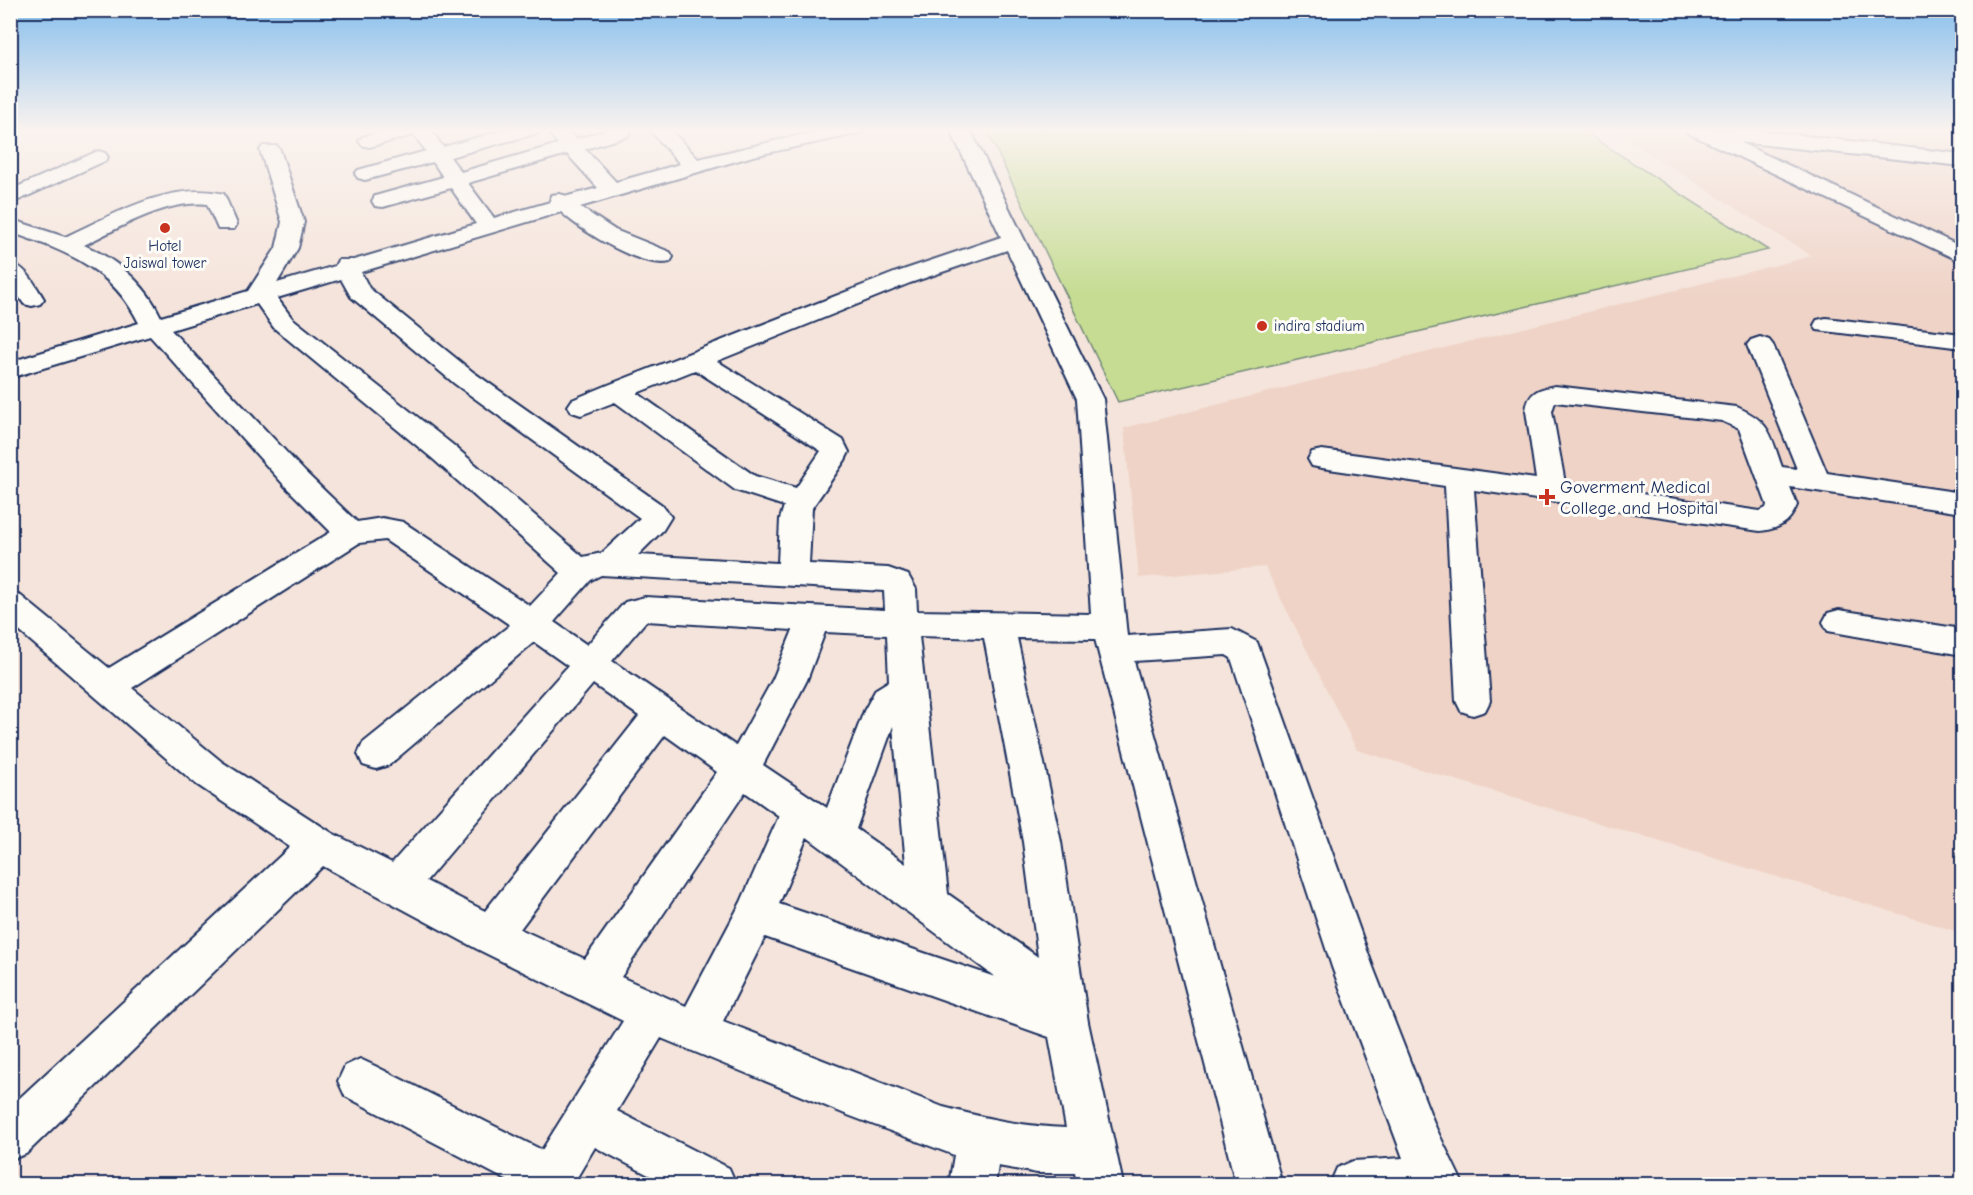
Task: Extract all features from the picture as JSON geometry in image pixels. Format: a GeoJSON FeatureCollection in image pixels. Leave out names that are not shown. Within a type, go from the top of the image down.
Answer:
{"type":"FeatureCollection","features":[{"type":"Feature","properties":{"kind":"street"},"geometry":{"type":"LineString","coordinates":[[10,198],[38,185]]}},
{"type":"Feature","properties":{"kind":"street"},"geometry":{"type":"LineString","coordinates":[[262,294],[287,248],[293,222],[281,185]]}},
{"type":"Feature","properties":{"kind":"street"},"geometry":{"type":"LineString","coordinates":[[383,201],[442,185]]}},
{"type":"Feature","properties":{"kind":"street"},"geometry":{"type":"LineString","coordinates":[[459,185],[486,223]]}},
{"type":"Feature","properties":{"kind":"street"},"geometry":{"type":"LineString","coordinates":[[607,185],[610,188]]}},
{"type":"Feature","properties":{"kind":"street"},"geometry":{"type":"LineString","coordinates":[[610,188],[619,185]]}},
{"type":"Feature","properties":{"kind":"street"},"geometry":{"type":"LineString","coordinates":[[10,369],[622,185]]}},
{"type":"Feature","properties":{"kind":"street"},"geometry":{"type":"LineString","coordinates":[[987,185],[1090,399],[1111,638],[1259,1185]]}},
{"type":"Feature","properties":{"kind":"street"},"geometry":{"type":"LineString","coordinates":[[1821,185],[1962,255]]}},
{"type":"Feature","properties":{"kind":"street"},"geometry":{"type":"LineString","coordinates":[[1833,185],[1962,242]]}},
{"type":"Feature","properties":{"kind":"street"},"geometry":{"type":"LineString","coordinates":[[66,245],[133,215],[189,197],[216,199],[226,224]]}},
{"type":"Feature","properties":{"kind":"street"},"geometry":{"type":"LineString","coordinates":[[347,268],[486,223],[562,202]]}},
{"type":"Feature","properties":{"kind":"street"},"geometry":{"type":"LineString","coordinates":[[562,202],[580,219],[614,241],[662,257]]}},
{"type":"Feature","properties":{"kind":"street"},"geometry":{"type":"LineString","coordinates":[[10,225],[82,252],[116,275],[138,297],[154,326],[295,479],[351,534]]}},
{"type":"Feature","properties":{"kind":"street"},"geometry":{"type":"LineString","coordinates":[[581,406],[902,278],[1013,240]]}},
{"type":"Feature","properties":{"kind":"street"},"geometry":{"type":"LineString","coordinates":[[347,268],[359,292],[464,378],[656,517],[654,523],[595,568],[533,624],[376,754]]}},
{"type":"Feature","properties":{"kind":"street"},"geometry":{"type":"LineString","coordinates":[[10,270],[21,281],[32,299]]}},
{"type":"Feature","properties":{"kind":"street"},"geometry":{"type":"LineString","coordinates":[[262,294],[283,323],[443,452],[595,568],[793,575],[897,583],[900,589],[906,688],[930,907]]}},
{"type":"Feature","properties":{"kind":"street"},"geometry":{"type":"LineString","coordinates":[[1826,325],[1962,341]]}},
{"type":"Feature","properties":{"kind":"street"},"geometry":{"type":"LineString","coordinates":[[1760,345],[1816,481]]}},
{"type":"Feature","properties":{"kind":"street"},"geometry":{"type":"LineString","coordinates":[[699,360],[833,446],[835,452],[831,460],[802,500],[795,519],[793,575]]}},
{"type":"Feature","properties":{"kind":"street"},"geometry":{"type":"LineString","coordinates":[[617,391],[745,483],[758,489],[802,500]]}},
{"type":"Feature","properties":{"kind":"street"},"geometry":{"type":"LineString","coordinates":[[1322,459],[1760,521],[1772,520],[1779,515],[1782,505],[1755,431],[1740,417],[1728,413],[1556,394],[1545,396],[1539,401],[1552,491]]}},
{"type":"Feature","properties":{"kind":"street"},"geometry":{"type":"LineString","coordinates":[[1772,475],[1962,503]]}},
{"type":"Feature","properties":{"kind":"street"},"geometry":{"type":"LineString","coordinates":[[1458,478],[1473,701]]}},
{"type":"Feature","properties":{"kind":"street"},"geometry":{"type":"LineString","coordinates":[[106,687],[351,534],[382,529],[401,534],[800,810],[930,907],[1017,968],[1066,1008]]}},
{"type":"Feature","properties":{"kind":"street"},"geometry":{"type":"LineString","coordinates":[[10,604],[209,772],[319,845],[396,887],[652,1013],[845,1092],[980,1140],[1037,1150],[1097,1168],[1066,1008],[1042,842],[998,627]]}},
{"type":"Feature","properties":{"kind":"street"},"geometry":{"type":"LineString","coordinates":[[396,887],[636,611],[645,609],[813,620],[998,627],[1111,638],[1232,642],[1245,651],[1377,1034],[1438,1182],[1353,1185]]}},
{"type":"Feature","properties":{"kind":"street"},"geometry":{"type":"LineString","coordinates":[[592,984],[742,770],[776,712],[813,620]]}},
{"type":"Feature","properties":{"kind":"street"},"geometry":{"type":"LineString","coordinates":[[1839,622],[1962,642]]}},
{"type":"Feature","properties":{"kind":"street"},"geometry":{"type":"LineString","coordinates":[[835,835],[881,711],[888,699],[906,688]]}},
{"type":"Feature","properties":{"kind":"street"},"geometry":{"type":"LineString","coordinates":[[491,935],[661,714]]}},
{"type":"Feature","properties":{"kind":"street"},"geometry":{"type":"LineString","coordinates":[[695,1031],[756,915],[800,810]]}},
{"type":"Feature","properties":{"kind":"street"},"geometry":{"type":"LineString","coordinates":[[10,1138],[319,845]]}},
{"type":"Feature","properties":{"kind":"street"},"geometry":{"type":"LineString","coordinates":[[756,915],[1066,1008]]}},
{"type":"Feature","properties":{"kind":"street"},"geometry":{"type":"LineString","coordinates":[[360,1081],[549,1182],[652,1013]]}},
{"type":"Feature","properties":{"kind":"street"},"geometry":{"type":"LineString","coordinates":[[587,1119],[713,1185]]}},
{"type":"Feature","properties":{"kind":"street"},"geometry":{"type":"LineString","coordinates":[[972,1185],[980,1140]]}},
{"type":"Feature","properties":{"kind":"shaded area","name":"Goverment Medical College and Hospital"},"geometry":{"type":"Polygon","coordinates":[[[1699,185],[1962,185],[1962,933],[1357,750],[1265,567],[1139,578],[1124,428],[1812,256],[1699,185]]]}},
{"type":"Feature","properties":{"kind":"green space","name":"indira stadium"},"geometry":{"type":"Polygon","coordinates":[[[1013,185],[1667,185],[1768,250],[1118,402],[1013,185]]]}},
{"type":"Feature","properties":{"kind":"place","name":"Hotel Jaiswal tower"},"geometry":{"type":"Point","coordinates":[165,228]}},
{"type":"Feature","properties":{"kind":"place","name":"indira stadium"},"geometry":{"type":"Point","coordinates":[1262,326]}},
{"type":"Feature","properties":{"kind":"place","name":"Goverment Medical College and Hospital"},"geometry":{"type":"Point","coordinates":[1547,497]}}]}
